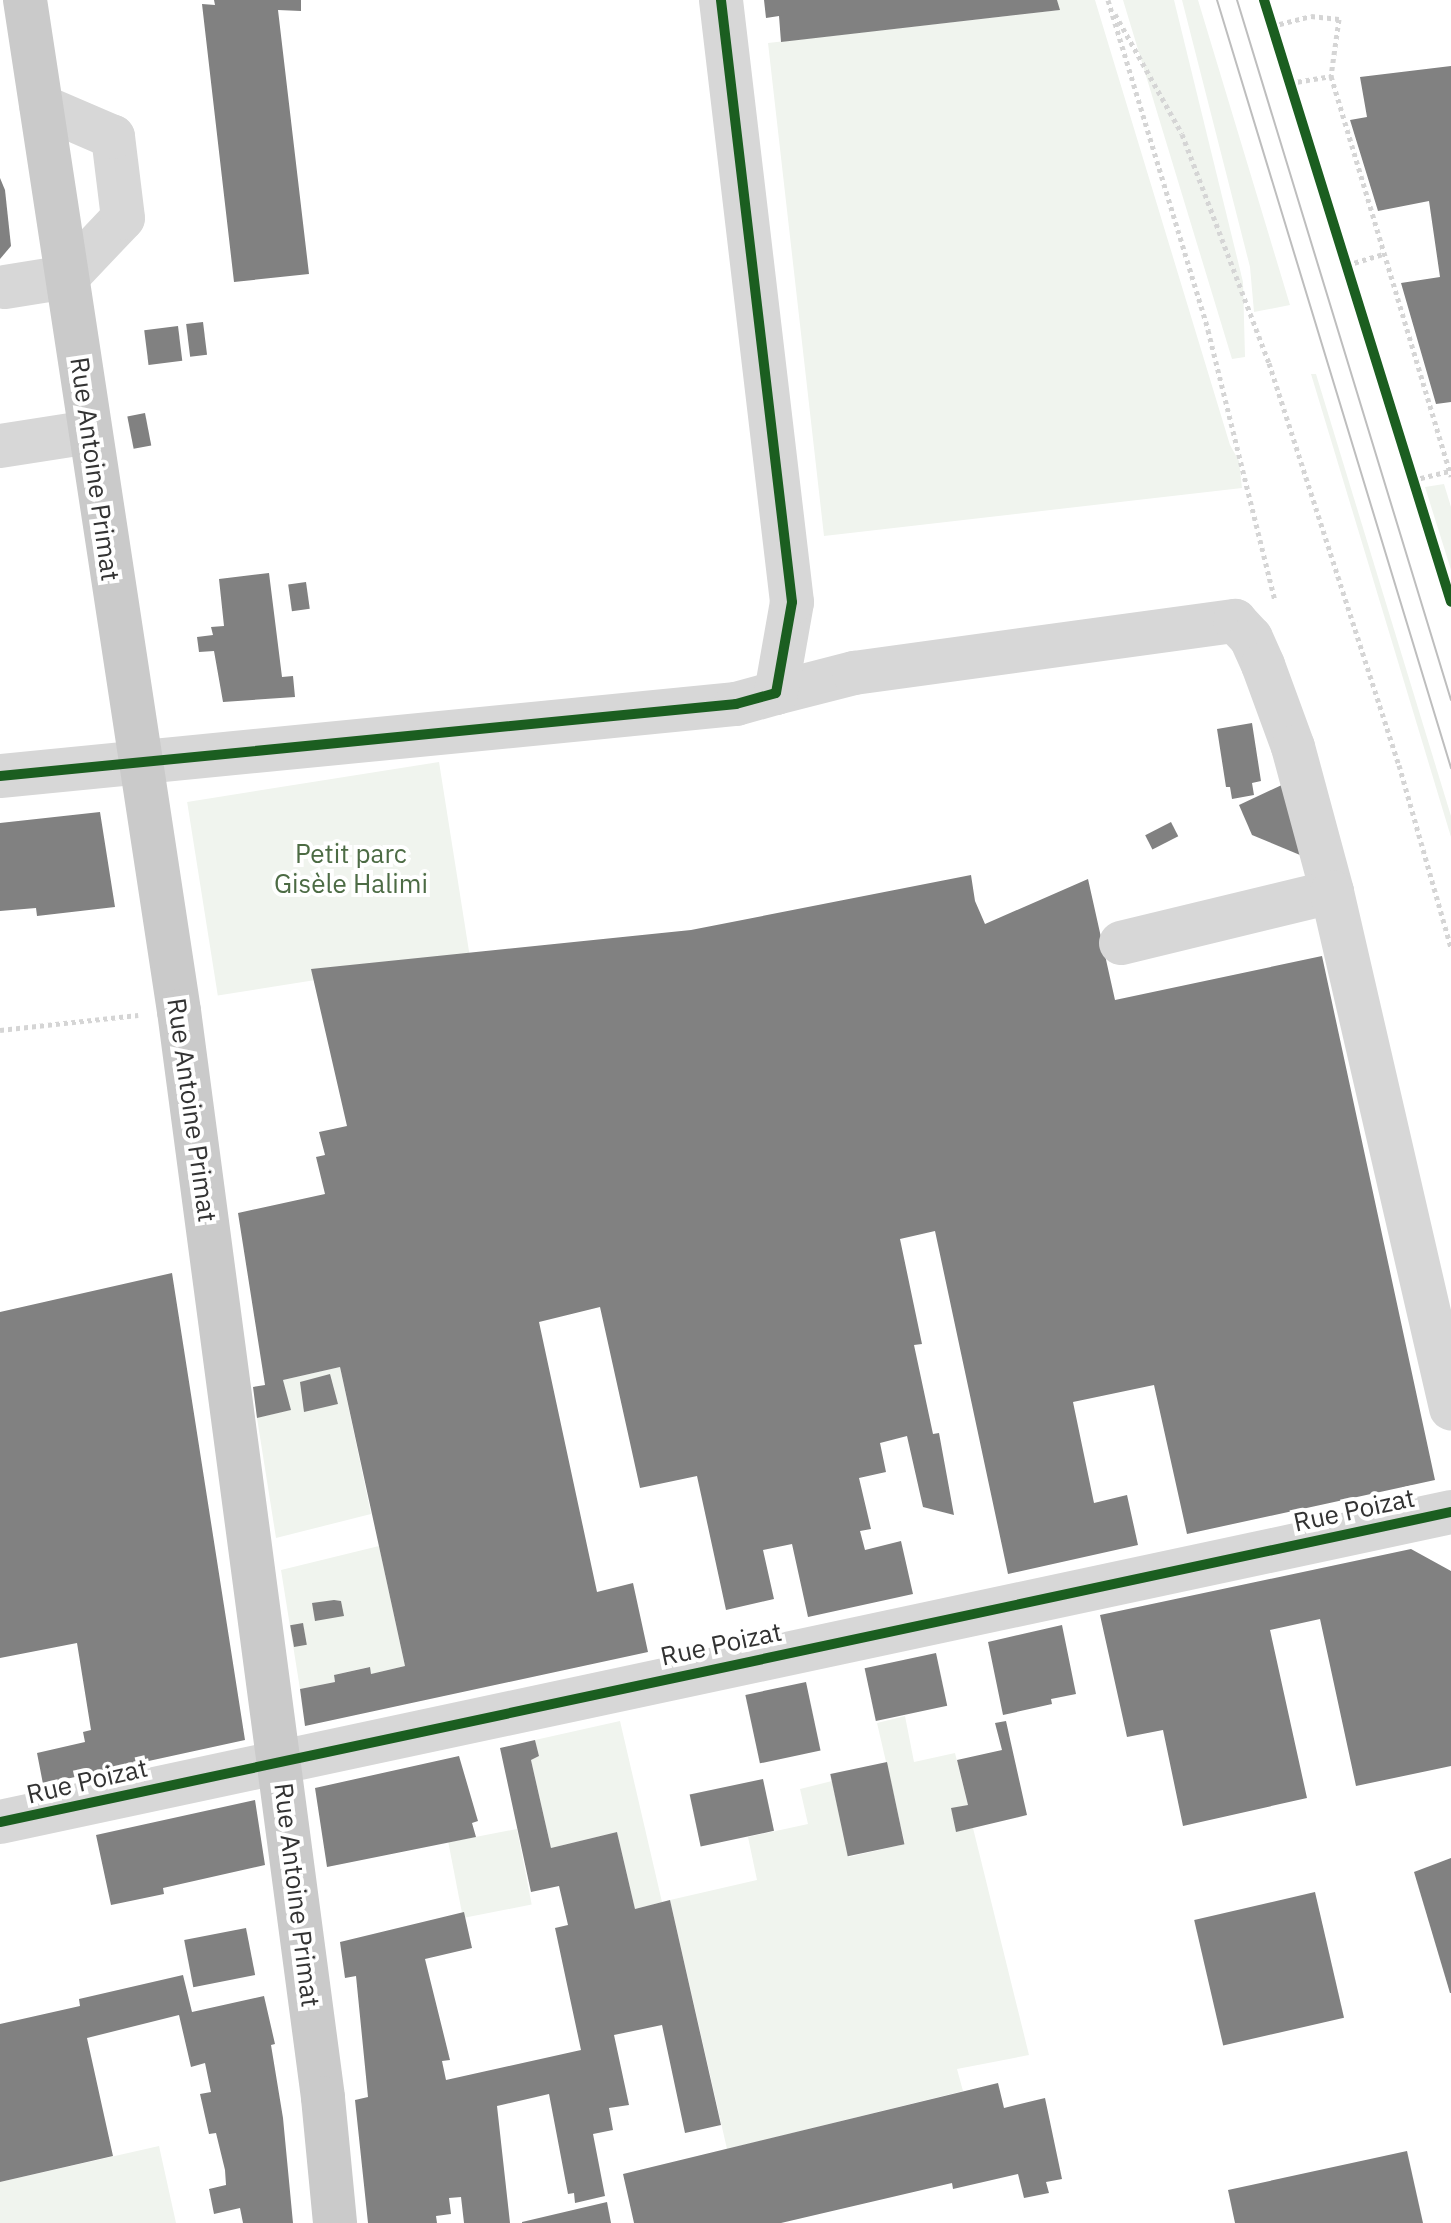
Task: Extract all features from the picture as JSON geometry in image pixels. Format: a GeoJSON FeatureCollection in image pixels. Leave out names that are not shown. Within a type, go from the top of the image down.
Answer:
{"type":"FeatureCollection","features":[{"type":"Feature","properties":{"kind":"main road","name":"Rue Antoine Primat"},"geometry":{"type":"LineString","coordinates":[[17,9],[41,106],[179,1011],[323,2098],[335,2223]]}},
{"type":"Feature","properties":{"kind":"street"},"geometry":{"type":"LineString","coordinates":[[721,0],[792,602],[776,693]]}},
{"type":"Feature","properties":{"kind":"street"},"geometry":{"type":"LineString","coordinates":[[5,287],[67,277],[123,218],[113,137],[41,106]]}},
{"type":"Feature","properties":{"kind":"street"},"geometry":{"type":"LineString","coordinates":[[0,446],[90,432]]}},
{"type":"Feature","properties":{"kind":"street"},"geometry":{"type":"LineString","coordinates":[[0,776],[736,704],[854,673],[1235,621],[1251,638],[1288,733],[1332,892],[1451,1408]]}},
{"type":"Feature","properties":{"kind":"street"},"geometry":{"type":"LineString","coordinates":[[1121,943],[1332,892]]}},
{"type":"Feature","properties":{"kind":"street","name":"Rue Poizat"},"geometry":{"type":"LineString","coordinates":[[0,1822],[1451,1512]]}},
{"type":"Feature","properties":{"kind":"path"},"geometry":{"type":"LineString","coordinates":[[1109,3],[1182,134],[1269,363],[1399,765],[1451,948]]}},
{"type":"Feature","properties":{"kind":"path"},"geometry":{"type":"LineString","coordinates":[[1268,13],[1277,40]]}},
{"type":"Feature","properties":{"kind":"path"},"geometry":{"type":"LineString","coordinates":[[1272,26],[1311,16],[1339,19],[1331,76],[1450,473],[1413,480]]}},
{"type":"Feature","properties":{"kind":"path"},"geometry":{"type":"LineString","coordinates":[[1286,69],[1295,98]]}},
{"type":"Feature","properties":{"kind":"path"},"geometry":{"type":"LineString","coordinates":[[1290,83],[1331,76]]}},
{"type":"Feature","properties":{"kind":"path"},"geometry":{"type":"LineString","coordinates":[[1342,250],[1351,279]]}},
{"type":"Feature","properties":{"kind":"path"},"geometry":{"type":"LineString","coordinates":[[1347,265],[1384,254]]}},
{"type":"Feature","properties":{"kind":"path"},"geometry":{"type":"LineString","coordinates":[[1408,465],[1417,493]]}},
{"type":"Feature","properties":{"kind":"path"},"geometry":{"type":"LineString","coordinates":[[0,1030],[179,1011]]}},
{"type":"Feature","properties":{"kind":"green space"},"geometry":{"type":"Polygon","coordinates":[[[1057,0],[1095,0],[1230,445],[1239,461],[1242,488],[824,536],[768,43],[1059,10],[1057,0]]]}},
{"type":"Feature","properties":{"kind":"green space"},"geometry":{"type":"Polygon","coordinates":[[[1123,0],[1174,0],[1243,282],[1245,357],[1232,359],[1123,0]]]}},
{"type":"Feature","properties":{"kind":"green space"},"geometry":{"type":"Polygon","coordinates":[[[1182,0],[1198,0],[1290,305],[1254,312],[1250,267],[1182,0]]]}},
{"type":"Feature","properties":{"kind":"green space"},"geometry":{"type":"Polygon","coordinates":[[[1311,374],[1316,374],[1451,816],[1451,837],[1311,374]]]}},
{"type":"Feature","properties":{"kind":"green space"},"geometry":{"type":"Polygon","coordinates":[[[1444,484],[1451,507],[1451,570],[1425,487],[1444,484]]]}},
{"type":"Feature","properties":{"kind":"green space","name":"Petit parc Gisèle Halimi"},"geometry":{"type":"Polygon","coordinates":[[[439,762],[470,956],[218,995],[187,802],[439,762]]]}},
{"type":"Feature","properties":{"kind":"green space"},"geometry":{"type":"Polygon","coordinates":[[[340,1367],[371,1514],[276,1538],[257,1418],[290,1410],[283,1380],[340,1367]]]}},
{"type":"Feature","properties":{"kind":"green space"},"geometry":{"type":"Polygon","coordinates":[[[379,1546],[405,1666],[371,1674],[369,1667],[334,1675],[335,1682],[300,1689],[281,1570],[379,1546]]]}},
{"type":"Feature","properties":{"kind":"green space"},"geometry":{"type":"Polygon","coordinates":[[[905,1716],[914,1762],[955,1753],[968,1805],[951,1809],[973,1828],[1029,2055],[957,2069],[963,2091],[727,2149],[670,1900],[757,1880],[748,1837],[808,1824],[800,1789],[832,1781],[849,1857],[905,1844],[877,1723],[905,1716]]]}},
{"type":"Feature","properties":{"kind":"green space"},"geometry":{"type":"Polygon","coordinates":[[[620,1721],[662,1902],[635,1909],[617,1832],[551,1848],[531,1760],[539,1756],[535,1740],[620,1721]]]}},
{"type":"Feature","properties":{"kind":"green space"},"geometry":{"type":"Polygon","coordinates":[[[517,1829],[532,1905],[463,1918],[448,1842],[517,1829]]]}},
{"type":"Feature","properties":{"kind":"green space"},"geometry":{"type":"Polygon","coordinates":[[[159,2146],[176,2223],[0,2223],[0,2182],[159,2146]]]}},
{"type":"Feature","properties":{"kind":"building"},"geometry":{"type":"Polygon","coordinates":[[[214,0],[301,0],[301,11],[278,10],[309,274],[234,282],[202,4],[215,5],[214,0]]]}},
{"type":"Feature","properties":{"kind":"building"},"geometry":{"type":"Polygon","coordinates":[[[764,0],[1057,0],[1060,10],[781,42],[779,16],[766,18],[764,0]]]}},
{"type":"Feature","properties":{"kind":"building"},"geometry":{"type":"Polygon","coordinates":[[[1451,66],[1451,402],[1436,404],[1401,283],[1440,277],[1429,201],[1378,211],[1350,120],[1367,117],[1360,77],[1451,66]]]}},
{"type":"Feature","properties":{"kind":"building"},"geometry":{"type":"Polygon","coordinates":[[[0,178],[5,190],[11,246],[0,259],[0,178]]]}},
{"type":"Feature","properties":{"kind":"building"},"geometry":{"type":"Polygon","coordinates":[[[203,322],[207,355],[190,357],[186,324],[203,322]]]}},
{"type":"Feature","properties":{"kind":"building"},"geometry":{"type":"Polygon","coordinates":[[[178,326],[182,361],[149,365],[144,330],[178,326]]]}},
{"type":"Feature","properties":{"kind":"building"},"geometry":{"type":"Polygon","coordinates":[[[145,413],[151,445],[134,449],[127,416],[145,413]]]}},
{"type":"Feature","properties":{"kind":"building"},"geometry":{"type":"Polygon","coordinates":[[[269,573],[282,677],[293,676],[295,697],[223,702],[214,651],[199,652],[197,637],[213,635],[211,627],[224,626],[219,579],[269,573]]]}},
{"type":"Feature","properties":{"kind":"building"},"geometry":{"type":"Polygon","coordinates":[[[306,582],[310,609],[292,611],[288,585],[306,582]]]}},
{"type":"Feature","properties":{"kind":"building"},"geometry":{"type":"Polygon","coordinates":[[[1252,723],[1261,781],[1252,783],[1254,795],[1232,799],[1230,787],[1226,787],[1217,729],[1252,723]]]}},
{"type":"Feature","properties":{"kind":"building"},"geometry":{"type":"Polygon","coordinates":[[[1284,784],[1300,855],[1252,835],[1239,805],[1284,784]]]}},
{"type":"Feature","properties":{"kind":"building"},"geometry":{"type":"Polygon","coordinates":[[[100,812],[115,907],[37,916],[36,908],[0,911],[0,823],[100,812]]]}},
{"type":"Feature","properties":{"kind":"building"},"geometry":{"type":"Polygon","coordinates":[[[1171,822],[1178,836],[1152,849],[1145,835],[1171,822]]]}},
{"type":"Feature","properties":{"kind":"building"},"geometry":{"type":"Polygon","coordinates":[[[971,875],[975,901],[985,924],[1088,879],[1115,1000],[1322,956],[1435,1480],[1187,1534],[1154,1385],[1073,1402],[1094,1503],[1127,1495],[1138,1545],[1008,1574],[935,1231],[900,1239],[922,1344],[914,1345],[933,1434],[939,1433],[954,1515],[923,1507],[907,1436],[880,1443],[886,1472],[859,1478],[871,1529],[860,1531],[865,1550],[901,1541],[913,1594],[808,1617],[792,1544],[763,1550],[774,1599],[726,1610],[697,1476],[640,1488],[600,1307],[539,1322],[597,1592],[633,1583],[648,1652],[305,1726],[300,1689],[335,1682],[334,1675],[370,1667],[371,1674],[405,1666],[340,1367],[283,1380],[291,1410],[257,1418],[253,1387],[265,1385],[238,1213],[325,1194],[316,1157],[325,1155],[319,1132],[347,1126],[311,969],[691,930],[971,875]]]}},
{"type":"Feature","properties":{"kind":"building"},"geometry":{"type":"Polygon","coordinates":[[[172,1273],[245,1740],[43,1784],[37,1753],[85,1742],[83,1732],[91,1730],[77,1643],[0,1658],[0,1312],[172,1273]]]}},
{"type":"Feature","properties":{"kind":"building"},"geometry":{"type":"Polygon","coordinates":[[[330,1374],[338,1404],[304,1412],[300,1382],[330,1374]]]}},
{"type":"Feature","properties":{"kind":"building"},"geometry":{"type":"Polygon","coordinates":[[[1411,1549],[1451,1571],[1451,1766],[1356,1786],[1320,1619],[1270,1630],[1307,1798],[1183,1826],[1163,1730],[1127,1737],[1100,1615],[1411,1549]]]}},
{"type":"Feature","properties":{"kind":"building"},"geometry":{"type":"Polygon","coordinates":[[[341,1601],[344,1616],[315,1621],[312,1603],[341,1601]]]}},
{"type":"Feature","properties":{"kind":"building"},"geometry":{"type":"Polygon","coordinates":[[[303,1623],[307,1645],[294,1647],[290,1625],[303,1623]]]}},
{"type":"Feature","properties":{"kind":"building"},"geometry":{"type":"Polygon","coordinates":[[[1062,1625],[1076,1694],[1051,1699],[1052,1704],[1003,1715],[988,1642],[1062,1625]]]}},
{"type":"Feature","properties":{"kind":"building"},"geometry":{"type":"Polygon","coordinates":[[[936,1653],[947,1706],[876,1721],[865,1668],[936,1653]]]}},
{"type":"Feature","properties":{"kind":"building"},"geometry":{"type":"Polygon","coordinates":[[[806,1682],[821,1750],[760,1763],[745,1695],[806,1682]]]}},
{"type":"Feature","properties":{"kind":"building"},"geometry":{"type":"Polygon","coordinates":[[[1006,1721],[1027,1815],[956,1832],[951,1808],[968,1805],[957,1760],[1002,1750],[995,1723],[1006,1721]]]}},
{"type":"Feature","properties":{"kind":"building"},"geometry":{"type":"Polygon","coordinates":[[[535,1740],[539,1756],[531,1760],[551,1848],[617,1832],[635,1909],[670,1900],[721,2125],[685,2133],[662,2025],[614,2035],[629,2105],[609,2108],[613,2130],[593,2134],[605,2196],[575,2203],[574,2193],[568,2194],[549,2094],[497,2106],[510,2223],[464,2223],[461,2197],[449,2198],[451,2214],[436,2216],[437,2223],[368,2223],[355,2100],[368,2097],[356,1976],[345,1978],[340,1942],[464,1912],[472,1948],[425,1959],[450,2060],[442,2061],[446,2080],[581,2050],[555,1928],[568,1925],[559,1886],[531,1892],[500,1748],[535,1740]]]}},
{"type":"Feature","properties":{"kind":"building"},"geometry":{"type":"Polygon","coordinates":[[[459,1756],[478,1821],[472,1823],[476,1837],[327,1867],[315,1788],[459,1756]]]}},
{"type":"Feature","properties":{"kind":"building"},"geometry":{"type":"Polygon","coordinates":[[[887,1762],[904,1844],[848,1856],[830,1774],[887,1762]]]}},
{"type":"Feature","properties":{"kind":"building"},"geometry":{"type":"Polygon","coordinates":[[[763,1779],[774,1831],[701,1846],[690,1795],[763,1779]]]}},
{"type":"Feature","properties":{"kind":"building"},"geometry":{"type":"Polygon","coordinates":[[[255,1800],[265,1865],[163,1888],[164,1894],[111,1905],[96,1835],[255,1800]]]}},
{"type":"Feature","properties":{"kind":"building"},"geometry":{"type":"Polygon","coordinates":[[[1451,1858],[1451,1993],[1450,1993],[1414,1872],[1451,1858]]]}},
{"type":"Feature","properties":{"kind":"building"},"geometry":{"type":"Polygon","coordinates":[[[1315,1892],[1344,2018],[1223,2046],[1194,1920],[1315,1892]]]}},
{"type":"Feature","properties":{"kind":"building"},"geometry":{"type":"Polygon","coordinates":[[[246,1928],[255,1975],[193,1987],[184,1940],[246,1928]]]}},
{"type":"Feature","properties":{"kind":"building"},"geometry":{"type":"Polygon","coordinates":[[[183,1975],[192,2012],[264,1996],[275,2044],[271,2045],[283,2118],[293,2223],[243,2223],[240,2208],[214,2214],[209,2189],[226,2185],[225,2170],[216,2133],[209,2134],[200,2094],[211,2092],[205,2063],[191,2067],[179,2015],[87,2038],[113,2156],[0,2182],[0,2024],[80,2006],[79,1999],[183,1975]]]}},
{"type":"Feature","properties":{"kind":"building"},"geometry":{"type":"Polygon","coordinates":[[[998,2083],[1004,2108],[1045,2098],[1062,2179],[1046,2182],[1049,2193],[1024,2198],[1018,2174],[953,2189],[952,2183],[781,2223],[634,2223],[623,2174],[998,2083]]]}},
{"type":"Feature","properties":{"kind":"building"},"geometry":{"type":"Polygon","coordinates":[[[1407,2151],[1423,2223],[1235,2223],[1228,2190],[1407,2151]]]}},
{"type":"Feature","properties":{"kind":"building"},"geometry":{"type":"Polygon","coordinates":[[[607,2202],[611,2223],[522,2223],[522,2222],[607,2202]]]}},
{"type":"Feature","properties":{"kind":"tram line"},"geometry":{"type":"LineString","coordinates":[[1217,0],[1451,768]]}},
{"type":"Feature","properties":{"kind":"tram line"},"geometry":{"type":"LineString","coordinates":[[1237,0],[1451,700]]}},
{"type":"Feature","properties":{"kind":"cycle path"},"geometry":{"type":"LineString","coordinates":[[0,776],[736,704],[776,693],[792,602],[721,0]]}},
{"type":"Feature","properties":{"kind":"cycle path"},"geometry":{"type":"LineString","coordinates":[[1264,0],[1451,602]]}},
{"type":"Feature","properties":{"kind":"cycle path"},"geometry":{"type":"LineString","coordinates":[[0,1822],[1451,1512]]}}]}
